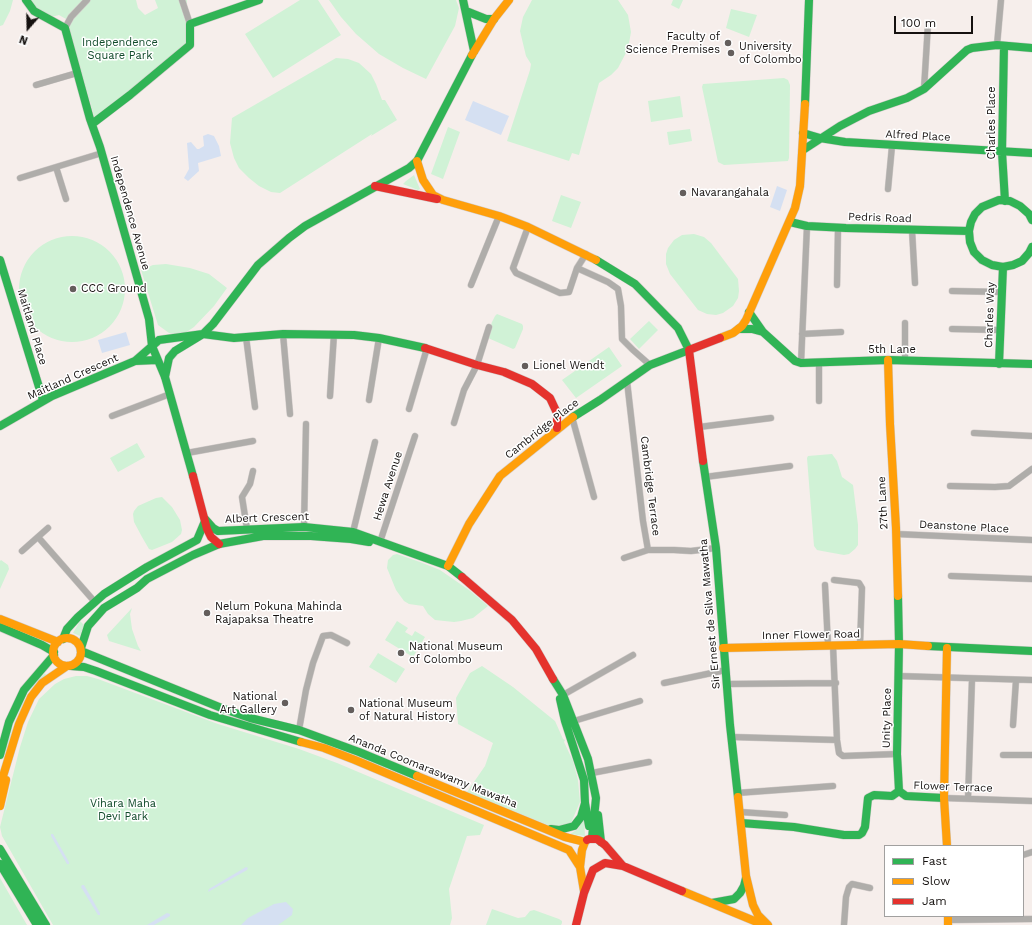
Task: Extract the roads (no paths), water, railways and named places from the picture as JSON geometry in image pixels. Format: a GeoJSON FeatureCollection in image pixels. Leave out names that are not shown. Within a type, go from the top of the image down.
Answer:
{"type":"FeatureCollection","features":[{"type":"Feature","properties":{"kind":"main road"},"geometry":{"type":"LineString","coordinates":[[26,0],[34,11],[65,28]]}},
{"type":"Feature","properties":{"kind":"main road"},"geometry":{"type":"LineString","coordinates":[[92,124],[130,95],[190,45],[190,24],[259,0]]}},
{"type":"Feature","properties":{"kind":"main road"},"geometry":{"type":"LineString","coordinates":[[463,0],[474,51]]}},
{"type":"Feature","properties":{"kind":"main road"},"geometry":{"type":"LineString","coordinates":[[165,377],[169,358],[174,351],[203,334],[213,324],[258,265],[289,238],[305,226],[409,168],[417,161],[474,51],[494,19],[509,0]]}},
{"type":"Feature","properties":{"kind":"main road"},"geometry":{"type":"LineString","coordinates":[[739,328],[746,320],[790,222],[800,186],[809,0]]}},
{"type":"Feature","properties":{"kind":"main road"},"geometry":{"type":"LineString","coordinates":[[466,11],[478,16],[494,19]]}},
{"type":"Feature","properties":{"kind":"main road","name":"Independence Avenue"},"geometry":{"type":"LineString","coordinates":[[65,28],[149,319],[152,346],[165,377],[188,453],[205,519],[206,530],[208,534],[219,544]]}},
{"type":"Feature","properties":{"kind":"main road"},"geometry":{"type":"LineString","coordinates":[[802,150],[840,126],[869,111],[907,98],[924,89],[967,50],[981,46],[1032,48]]}},
{"type":"Feature","properties":{"kind":"main road","name":"Charles Place"},"geometry":{"type":"LineString","coordinates":[[1001,46],[1002,152],[1005,201]]}},
{"type":"Feature","properties":{"kind":"main road","name":"Alfred Place"},"geometry":{"type":"LineString","coordinates":[[803,133],[820,138],[845,142],[892,146],[1032,153]]}},
{"type":"Feature","properties":{"kind":"main road"},"geometry":{"type":"LineString","coordinates":[[417,161],[423,180],[428,189],[433,195],[443,200]]}},
{"type":"Feature","properties":{"kind":"main road","name":"Sir Ernest de Silva Mawatha"},"geometry":{"type":"LineString","coordinates":[[375,186],[443,200],[499,216],[528,227],[599,260],[635,284],[678,328],[688,350],[716,548],[723,648],[746,876],[753,905],[758,915],[768,925]]}},
{"type":"Feature","properties":{"kind":"main road"},"geometry":{"type":"LineString","coordinates":[[1032,220],[1020,206],[1010,201],[999,200],[990,202],[975,214],[971,222],[969,232],[970,242],[974,252],[982,260],[992,265],[1002,267],[1012,265],[1022,260],[1029,253],[1032,247]]}},
{"type":"Feature","properties":{"kind":"main road","name":"Pedris Road"},"geometry":{"type":"LineString","coordinates":[[790,222],[807,226],[969,232]]}},
{"type":"Feature","properties":{"kind":"main road","name":"Maitland Place"},"geometry":{"type":"LineString","coordinates":[[0,260],[43,400]]}},
{"type":"Feature","properties":{"kind":"main road","name":"Charles Way"},"geometry":{"type":"LineString","coordinates":[[1000,364],[1002,267]]}},
{"type":"Feature","properties":{"kind":"main road"},"geometry":{"type":"LineString","coordinates":[[749,312],[763,332],[795,361],[801,363]]}},
{"type":"Feature","properties":{"kind":"main road"},"geometry":{"type":"LineString","coordinates":[[739,328],[763,332]]}},
{"type":"Feature","properties":{"kind":"main road","name":"Cambridge Place"},"geometry":{"type":"LineString","coordinates":[[448,566],[469,524],[500,476],[557,428],[650,365],[733,333],[739,328]]}},
{"type":"Feature","properties":{"kind":"main road"},"geometry":{"type":"LineString","coordinates":[[152,346],[159,340],[203,334],[234,338],[283,334],[334,334],[379,338],[427,348],[477,365],[504,372],[532,384],[550,398],[557,413],[557,428]]}},
{"type":"Feature","properties":{"kind":"main road","name":"Maitland Crescent"},"geometry":{"type":"LineString","coordinates":[[135,362],[152,346]]}},
{"type":"Feature","properties":{"kind":"main road","name":"Maitland Crescent"},"geometry":{"type":"LineString","coordinates":[[0,426],[43,400],[135,362],[157,360]]}},
{"type":"Feature","properties":{"kind":"main road","name":"5th Lane"},"geometry":{"type":"LineString","coordinates":[[801,363],[888,360],[1032,364]]}},
{"type":"Feature","properties":{"kind":"main road","name":"27th Lane"},"geometry":{"type":"LineString","coordinates":[[888,360],[896,534],[899,644]]}},
{"type":"Feature","properties":{"kind":"main road"},"geometry":{"type":"LineString","coordinates":[[0,755],[10,722],[24,690],[54,654],[56,645],[61,641],[72,623],[94,602],[147,566],[197,540],[205,519]]}},
{"type":"Feature","properties":{"kind":"main road","name":"Albert Crescent"},"geometry":{"type":"LineString","coordinates":[[205,519],[218,531],[304,527],[353,532],[448,566],[512,620],[536,649],[563,695],[574,721],[592,773],[596,798]]}},
{"type":"Feature","properties":{"kind":"main road"},"geometry":{"type":"LineString","coordinates":[[283,536],[291,527]]}},
{"type":"Feature","properties":{"kind":"main road","name":"Albert Crescent"},"geometry":{"type":"LineString","coordinates":[[81,649],[88,626],[104,608],[137,588],[147,579],[219,544],[263,536],[311,536],[380,542]]}},
{"type":"Feature","properties":{"kind":"main road"},"geometry":{"type":"LineString","coordinates":[[197,540],[202,544],[202,551]]}},
{"type":"Feature","properties":{"kind":"main road"},"geometry":{"type":"LineString","coordinates":[[0,619],[61,641],[71,639],[75,641],[81,649],[80,658],[74,664],[49,677],[31,697],[18,724],[0,786]]}},
{"type":"Feature","properties":{"kind":"main road"},"geometry":{"type":"LineString","coordinates":[[0,627],[42,645],[54,654],[59,663],[69,666]]}},
{"type":"Feature","properties":{"kind":"main road","name":"Inner Flower Road"},"geometry":{"type":"LineString","coordinates":[[723,648],[899,644],[947,648],[1032,651]]}},
{"type":"Feature","properties":{"kind":"main road","name":"Unity Place"},"geometry":{"type":"LineString","coordinates":[[899,644],[897,754],[899,791]]}},
{"type":"Feature","properties":{"kind":"main road"},"geometry":{"type":"LineString","coordinates":[[947,648],[944,798],[947,845]]}},
{"type":"Feature","properties":{"kind":"main road","name":"Ananda Coomaraswamy Mawatha"},"geometry":{"type":"LineString","coordinates":[[81,649],[101,660],[224,709],[250,718],[299,730],[359,752],[546,829],[601,842],[623,866],[712,903],[746,921],[764,925]]}},
{"type":"Feature","properties":{"kind":"main road","name":"Ananda Coomaraswamy Mawatha"},"geometry":{"type":"LineString","coordinates":[[69,666],[84,667],[242,726],[324,748],[355,760],[569,850],[580,867]]}},
{"type":"Feature","properties":{"kind":"main road"},"geometry":{"type":"LineString","coordinates":[[557,684],[565,721],[584,780],[589,840]]}},
{"type":"Feature","properties":{"kind":"main road"},"geometry":{"type":"LineString","coordinates":[[0,806],[6,782],[6,769]]}},
{"type":"Feature","properties":{"kind":"main road","name":"Flower Terrace"},"geometry":{"type":"LineString","coordinates":[[741,823],[794,827],[844,835],[859,835],[862,833],[865,826],[868,798],[874,795],[892,796],[899,791],[906,796],[944,798]]}},
{"type":"Feature","properties":{"kind":"main road"},"geometry":{"type":"LineString","coordinates":[[584,893],[580,867],[582,850],[589,840],[596,798]]}},
{"type":"Feature","properties":{"kind":"main road"},"geometry":{"type":"LineString","coordinates":[[596,798],[601,842]]}},
{"type":"Feature","properties":{"kind":"main road"},"geometry":{"type":"LineString","coordinates":[[546,829],[559,830],[574,826],[581,817],[585,803]]}},
{"type":"Feature","properties":{"kind":"main road"},"geometry":{"type":"LineString","coordinates":[[0,846],[2,852],[46,925]]}},
{"type":"Feature","properties":{"kind":"main road"},"geometry":{"type":"LineString","coordinates":[[576,925],[590,875],[595,868],[605,863],[623,866]]}},
{"type":"Feature","properties":{"kind":"main road"},"geometry":{"type":"LineString","coordinates":[[0,864],[37,925]]}},
{"type":"Feature","properties":{"kind":"main road","name":"Sir Ernest de Silva Mawatha"},"geometry":{"type":"LineString","coordinates":[[712,903],[734,899],[744,886],[746,876]]}},
{"type":"Feature","properties":{"kind":"street"},"geometry":{"type":"LineString","coordinates":[[65,28],[71,17],[87,0]]}},
{"type":"Feature","properties":{"kind":"street"},"geometry":{"type":"LineString","coordinates":[[182,0],[190,24]]}},
{"type":"Feature","properties":{"kind":"street"},"geometry":{"type":"LineString","coordinates":[[1001,0],[1001,46]]}},
{"type":"Feature","properties":{"kind":"street"},"geometry":{"type":"LineString","coordinates":[[924,89],[928,24]]}},
{"type":"Feature","properties":{"kind":"street"},"geometry":{"type":"LineString","coordinates":[[36,85],[77,73]]}},
{"type":"Feature","properties":{"kind":"street"},"geometry":{"type":"LineString","coordinates":[[888,189],[892,146]]}},
{"type":"Feature","properties":{"kind":"street"},"geometry":{"type":"LineString","coordinates":[[20,178],[102,154]]}},
{"type":"Feature","properties":{"kind":"street"},"geometry":{"type":"LineString","coordinates":[[56,167],[66,199]]}},
{"type":"Feature","properties":{"kind":"street"},"geometry":{"type":"LineString","coordinates":[[471,285],[499,216]]}},
{"type":"Feature","properties":{"kind":"street"},"geometry":{"type":"LineString","coordinates":[[801,363],[807,226]]}},
{"type":"Feature","properties":{"kind":"street"},"geometry":{"type":"LineString","coordinates":[[528,227],[514,268],[516,273],[560,293],[569,292],[577,268],[586,254]]}},
{"type":"Feature","properties":{"kind":"street"},"geometry":{"type":"LineString","coordinates":[[837,285],[838,227]]}},
{"type":"Feature","properties":{"kind":"street"},"geometry":{"type":"LineString","coordinates":[[912,230],[915,283]]}},
{"type":"Feature","properties":{"kind":"street"},"geometry":{"type":"LineString","coordinates":[[577,268],[608,282],[618,289],[621,306],[622,338],[632,350],[650,365]]}},
{"type":"Feature","properties":{"kind":"street"},"geometry":{"type":"LineString","coordinates":[[952,291],[1002,292]]}},
{"type":"Feature","properties":{"kind":"street"},"geometry":{"type":"LineString","coordinates":[[905,323],[905,361]]}},
{"type":"Feature","properties":{"kind":"street"},"geometry":{"type":"LineString","coordinates":[[454,423],[464,390],[477,365],[489,327]]}},
{"type":"Feature","properties":{"kind":"street"},"geometry":{"type":"LineString","coordinates":[[952,329],[1000,330]]}},
{"type":"Feature","properties":{"kind":"street"},"geometry":{"type":"LineString","coordinates":[[802,334],[841,332]]}},
{"type":"Feature","properties":{"kind":"street"},"geometry":{"type":"LineString","coordinates":[[283,334],[290,414]]}},
{"type":"Feature","properties":{"kind":"street"},"geometry":{"type":"LineString","coordinates":[[330,396],[334,334]]}},
{"type":"Feature","properties":{"kind":"street"},"geometry":{"type":"LineString","coordinates":[[246,337],[255,407]]}},
{"type":"Feature","properties":{"kind":"street"},"geometry":{"type":"LineString","coordinates":[[369,400],[379,338]]}},
{"type":"Feature","properties":{"kind":"street"},"geometry":{"type":"LineString","coordinates":[[409,409],[427,348]]}},
{"type":"Feature","properties":{"kind":"street"},"geometry":{"type":"LineString","coordinates":[[818,362],[819,401]]}},
{"type":"Feature","properties":{"kind":"street","name":"Cambridge Terrace"},"geometry":{"type":"LineString","coordinates":[[627,381],[643,521],[648,550],[691,551],[716,548]]}},
{"type":"Feature","properties":{"kind":"street"},"geometry":{"type":"LineString","coordinates":[[112,416],[170,394]]}},
{"type":"Feature","properties":{"kind":"street"},"geometry":{"type":"LineString","coordinates":[[572,417],[594,497]]}},
{"type":"Feature","properties":{"kind":"street"},"geometry":{"type":"LineString","coordinates":[[698,427],[770,418]]}},
{"type":"Feature","properties":{"kind":"street"},"geometry":{"type":"LineString","coordinates":[[304,527],[306,424]]}},
{"type":"Feature","properties":{"kind":"street"},"geometry":{"type":"LineString","coordinates":[[974,433],[1032,436]]}},
{"type":"Feature","properties":{"kind":"street","name":"Hewa Avenue"},"geometry":{"type":"LineString","coordinates":[[380,542],[415,436]]}},
{"type":"Feature","properties":{"kind":"street"},"geometry":{"type":"LineString","coordinates":[[188,453],[253,441]]}},
{"type":"Feature","properties":{"kind":"street"},"geometry":{"type":"LineString","coordinates":[[353,532],[375,442]]}},
{"type":"Feature","properties":{"kind":"street"},"geometry":{"type":"LineString","coordinates":[[705,477],[790,466]]}},
{"type":"Feature","properties":{"kind":"street"},"geometry":{"type":"LineString","coordinates":[[950,486],[1009,486],[1032,469]]}},
{"type":"Feature","properties":{"kind":"street"},"geometry":{"type":"LineString","coordinates":[[247,529],[242,496],[250,484],[253,471]]}},
{"type":"Feature","properties":{"kind":"street"},"geometry":{"type":"LineString","coordinates":[[22,551],[48,528]]}},
{"type":"Feature","properties":{"kind":"street","name":"Deanstone Place"},"geometry":{"type":"LineString","coordinates":[[896,534],[1032,540]]}},
{"type":"Feature","properties":{"kind":"street"},"geometry":{"type":"LineString","coordinates":[[38,537],[94,602]]}},
{"type":"Feature","properties":{"kind":"street"},"geometry":{"type":"LineString","coordinates":[[624,558],[648,550]]}},
{"type":"Feature","properties":{"kind":"street"},"geometry":{"type":"LineString","coordinates":[[951,576],[1032,579]]}},
{"type":"Feature","properties":{"kind":"street"},"geometry":{"type":"LineString","coordinates":[[834,580],[859,583],[862,588],[860,645]]}},
{"type":"Feature","properties":{"kind":"street"},"geometry":{"type":"LineString","coordinates":[[826,584],[836,683],[837,740],[839,753],[843,756],[897,754]]}},
{"type":"Feature","properties":{"kind":"street"},"geometry":{"type":"LineString","coordinates":[[299,730],[306,690],[313,663],[323,636],[331,635],[346,643]]}},
{"type":"Feature","properties":{"kind":"street"},"geometry":{"type":"LineString","coordinates":[[563,695],[633,655]]}},
{"type":"Feature","properties":{"kind":"street"},"geometry":{"type":"LineString","coordinates":[[664,683],[726,670]]}},
{"type":"Feature","properties":{"kind":"street"},"geometry":{"type":"LineString","coordinates":[[898,676],[1032,680]]}},
{"type":"Feature","properties":{"kind":"street"},"geometry":{"type":"LineString","coordinates":[[968,798],[972,679]]}},
{"type":"Feature","properties":{"kind":"street"},"geometry":{"type":"LineString","coordinates":[[1013,725],[1016,680]]}},
{"type":"Feature","properties":{"kind":"street"},"geometry":{"type":"LineString","coordinates":[[727,684],[836,683]]}},
{"type":"Feature","properties":{"kind":"street"},"geometry":{"type":"LineString","coordinates":[[574,721],[640,701]]}},
{"type":"Feature","properties":{"kind":"street"},"geometry":{"type":"LineString","coordinates":[[732,737],[837,740]]}},
{"type":"Feature","properties":{"kind":"street"},"geometry":{"type":"LineString","coordinates":[[1003,755],[1032,755]]}},
{"type":"Feature","properties":{"kind":"street"},"geometry":{"type":"LineString","coordinates":[[592,773],[649,762]]}},
{"type":"Feature","properties":{"kind":"street"},"geometry":{"type":"LineString","coordinates":[[737,793],[833,786]]}},
{"type":"Feature","properties":{"kind":"street","name":"Flower Terrace"},"geometry":{"type":"LineString","coordinates":[[944,798],[1032,801]]}},
{"type":"Feature","properties":{"kind":"street"},"geometry":{"type":"LineString","coordinates":[[740,812],[785,814]]}},
{"type":"Feature","properties":{"kind":"street"},"geometry":{"type":"LineString","coordinates":[[844,925],[846,897],[849,886],[852,884],[870,888]]}},
{"type":"Feature","properties":{"kind":"street"},"geometry":{"type":"LineString","coordinates":[[948,920],[1032,919]]}},
{"type":"Feature","properties":{"kind":"water"},"geometry":{"type":"Polygon","coordinates":[[[473,101],[509,116],[501,135],[465,120],[473,101]]]}},
{"type":"Feature","properties":{"kind":"water"},"geometry":{"type":"Polygon","coordinates":[[[208,134],[214,136],[219,146],[221,156],[198,163],[199,171],[188,181],[184,178],[189,169],[187,143],[191,142],[197,149],[199,149],[204,146],[203,136],[208,134]]]}},
{"type":"Feature","properties":{"kind":"water"},"geometry":{"type":"Polygon","coordinates":[[[777,186],[787,190],[780,211],[770,207],[777,186]]]}},
{"type":"Feature","properties":{"kind":"water"},"geometry":{"type":"Polygon","coordinates":[[[126,332],[130,345],[102,353],[98,340],[126,332]]]}},
{"type":"Feature","properties":{"kind":"water"},"geometry":{"type":"Polygon","coordinates":[[[51,834],[53,834],[69,864],[67,864],[51,834]]]}},
{"type":"Feature","properties":{"kind":"water"},"geometry":{"type":"Polygon","coordinates":[[[246,867],[248,868],[247,870],[208,892],[209,889],[246,867]]]}},
{"type":"Feature","properties":{"kind":"water"},"geometry":{"type":"Polygon","coordinates":[[[84,885],[100,915],[98,915],[81,887],[84,885]]]}},
{"type":"Feature","properties":{"kind":"water"},"geometry":{"type":"Polygon","coordinates":[[[286,902],[293,909],[292,915],[278,925],[241,925],[248,918],[274,904],[286,902]]]}},
{"type":"Feature","properties":{"kind":"water"},"geometry":{"type":"Polygon","coordinates":[[[167,913],[170,914],[170,916],[154,925],[147,925],[167,913]]]}},
{"type":"Feature","properties":{"kind":"place","name":"Faculty of Science Premises"},"geometry":{"type":"Point","coordinates":[728,43]}},
{"type":"Feature","properties":{"kind":"place","name":"University of Colombo"},"geometry":{"type":"Point","coordinates":[731,53]}},
{"type":"Feature","properties":{"kind":"place","name":"Navarangahala"},"geometry":{"type":"Point","coordinates":[683,193]}},
{"type":"Feature","properties":{"kind":"place","name":"CCC Ground"},"geometry":{"type":"Point","coordinates":[73,289]}},
{"type":"Feature","properties":{"kind":"place","name":"Lionel Wendt"},"geometry":{"type":"Point","coordinates":[525,366]}},
{"type":"Feature","properties":{"kind":"place","name":"Nelum Pokuna Mahinda Rajapaksa Theatre"},"geometry":{"type":"Point","coordinates":[207,613]}},
{"type":"Feature","properties":{"kind":"place","name":"National Museum of Colombo"},"geometry":{"type":"Point","coordinates":[401,653]}},
{"type":"Feature","properties":{"kind":"place","name":"National Art Gallery"},"geometry":{"type":"Point","coordinates":[285,703]}},
{"type":"Feature","properties":{"kind":"place","name":"National Museum of Natural History"},"geometry":{"type":"Point","coordinates":[351,710]}},
{"type":"Feature","properties":{"kind":"park label","name":"Independence Square Park"},"geometry":{"type":"Point","coordinates":[120,49]}},
{"type":"Feature","properties":{"kind":"park label","name":"Vihara Maha Devi Park"},"geometry":{"type":"Point","coordinates":[123,810]}}]}
